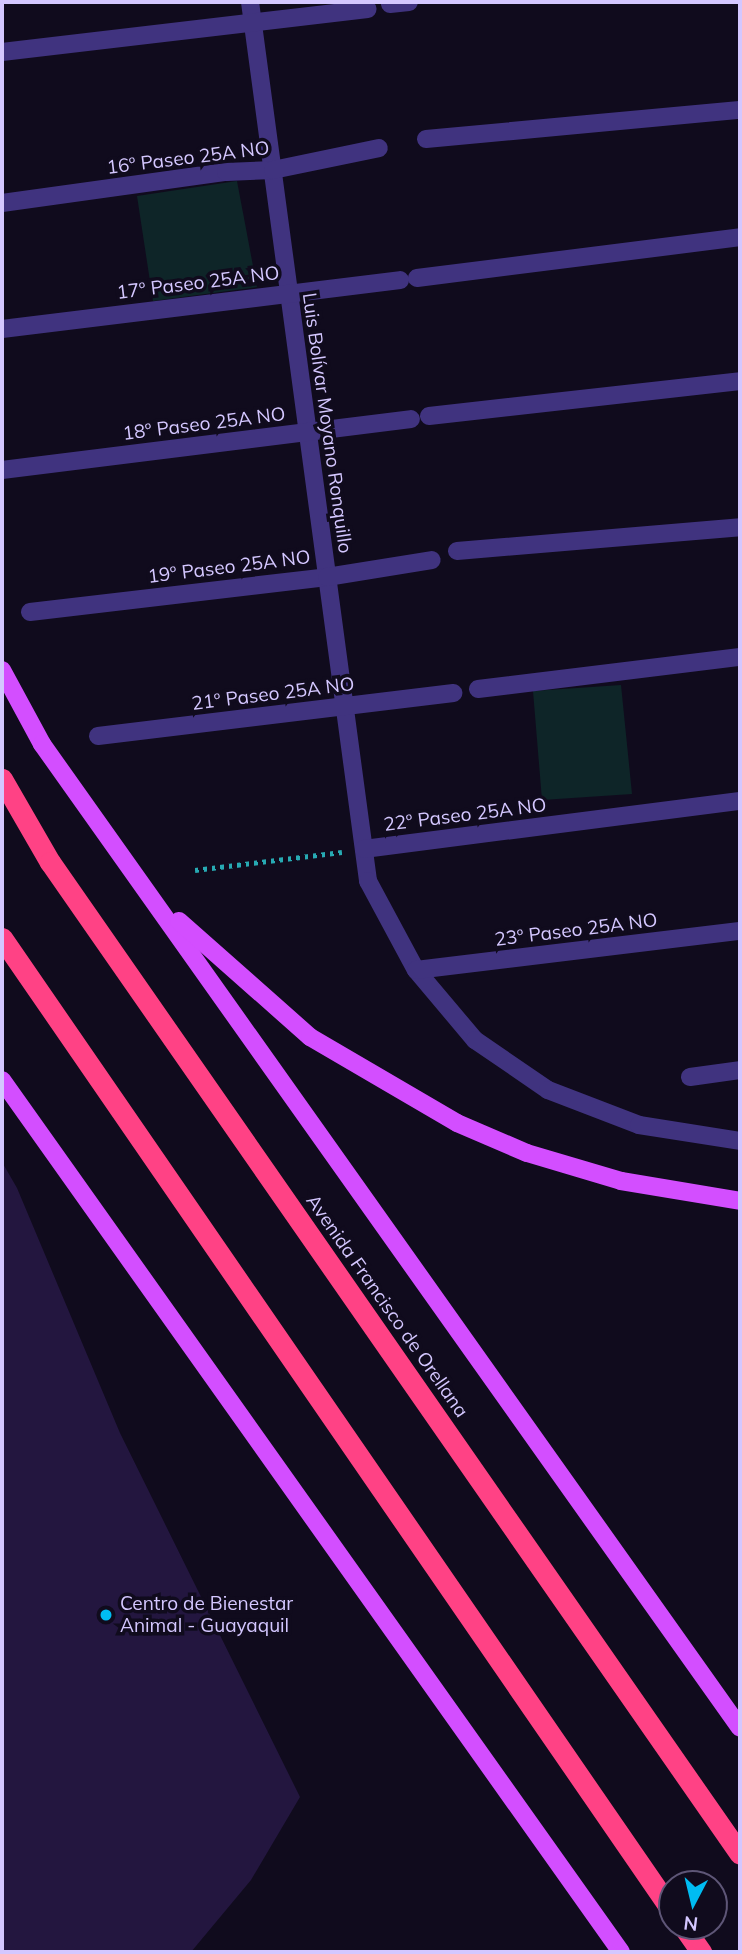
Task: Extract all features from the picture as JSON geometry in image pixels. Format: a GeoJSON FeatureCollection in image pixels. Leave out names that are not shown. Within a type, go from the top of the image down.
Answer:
{"type":"FeatureCollection","features":[{"type":"Feature","properties":{"kind":"highway","name":"Avenida Francisco de Orellana"},"geometry":{"type":"LineString","coordinates":[[2,779],[50,862],[740,1854]]}},
{"type":"Feature","properties":{"kind":"highway"},"geometry":{"type":"LineString","coordinates":[[2,938],[658,1891]]}},
{"type":"Feature","properties":{"kind":"main road"},"geometry":{"type":"LineString","coordinates":[[2,670],[42,744],[740,1728]]}},
{"type":"Feature","properties":{"kind":"main road"},"geometry":{"type":"LineString","coordinates":[[151,895],[250,988],[310,1037],[457,1123],[527,1153],[621,1181],[740,1201]]}},
{"type":"Feature","properties":{"kind":"main road"},"geometry":{"type":"LineString","coordinates":[[2,1080],[621,1952]]}},
{"type":"Feature","properties":{"kind":"street","name":"Luis Bolívar Moyano Ronquillo"},"geometry":{"type":"LineString","coordinates":[[250,2],[368,881],[416,970],[475,1041],[548,1090],[639,1125],[740,1141]]}},
{"type":"Feature","properties":{"kind":"street"},"geometry":{"type":"LineString","coordinates":[[390,4],[410,2]]}},
{"type":"Feature","properties":{"kind":"street"},"geometry":{"type":"LineString","coordinates":[[2,52],[215,24],[253,23],[367,9]]}},
{"type":"Feature","properties":{"kind":"street"},"geometry":{"type":"LineString","coordinates":[[426,139],[740,110]]}},
{"type":"Feature","properties":{"kind":"street","name":"16º Paseo 25A NO"},"geometry":{"type":"LineString","coordinates":[[2,203],[226,172],[273,170],[379,148]]}},
{"type":"Feature","properties":{"kind":"street","name":"17º Paseo 25A NO"},"geometry":{"type":"LineString","coordinates":[[2,329],[740,237]]}},
{"type":"Feature","properties":{"kind":"street","name":"18º Paseo 25A NO"},"geometry":{"type":"LineString","coordinates":[[2,470],[420,417],[740,381]]}},
{"type":"Feature","properties":{"kind":"street"},"geometry":{"type":"LineString","coordinates":[[457,551],[740,527]]}},
{"type":"Feature","properties":{"kind":"street","name":"19º Paseo 25A NO"},"geometry":{"type":"LineString","coordinates":[[30,612],[327,577],[432,560]]}},
{"type":"Feature","properties":{"kind":"street"},"geometry":{"type":"LineString","coordinates":[[478,689],[740,657]]}},
{"type":"Feature","properties":{"kind":"street","name":"21º Paseo 25A NO"},"geometry":{"type":"LineString","coordinates":[[98,736],[453,693]]}},
{"type":"Feature","properties":{"kind":"street","name":"22º Paseo 25A NO"},"geometry":{"type":"LineString","coordinates":[[363,849],[740,801]]}},
{"type":"Feature","properties":{"kind":"street","name":"23º Paseo 25A NO"},"geometry":{"type":"LineString","coordinates":[[416,970],[740,931]]}},
{"type":"Feature","properties":{"kind":"street"},"geometry":{"type":"LineString","coordinates":[[690,1077],[740,1070]]}},
{"type":"Feature","properties":{"kind":"path","name":"22º Paseo 25A NO"},"geometry":{"type":"LineString","coordinates":[[195,870],[363,849]]}},
{"type":"Feature","properties":{"kind":"green space"},"geometry":{"type":"Polygon","coordinates":[[[237,181],[257,287],[153,301],[137,196],[237,181]]]}},
{"type":"Feature","properties":{"kind":"green space"},"geometry":{"type":"Polygon","coordinates":[[[621,685],[632,794],[542,800],[533,691],[621,685]]]}},
{"type":"Feature","properties":{"kind":"building","name":"Centro de Bienestar Animal - Guayaquil"},"geometry":{"type":"Polygon","coordinates":[[[2,1162],[17,1188],[120,1433],[300,1797],[251,1880],[191,1952],[2,1952],[2,1162]]]}},
{"type":"Feature","properties":{"kind":"place","name":"Centro de Bienestar Animal - Guayaquil"},"geometry":{"type":"Point","coordinates":[106,1615]}}]}
